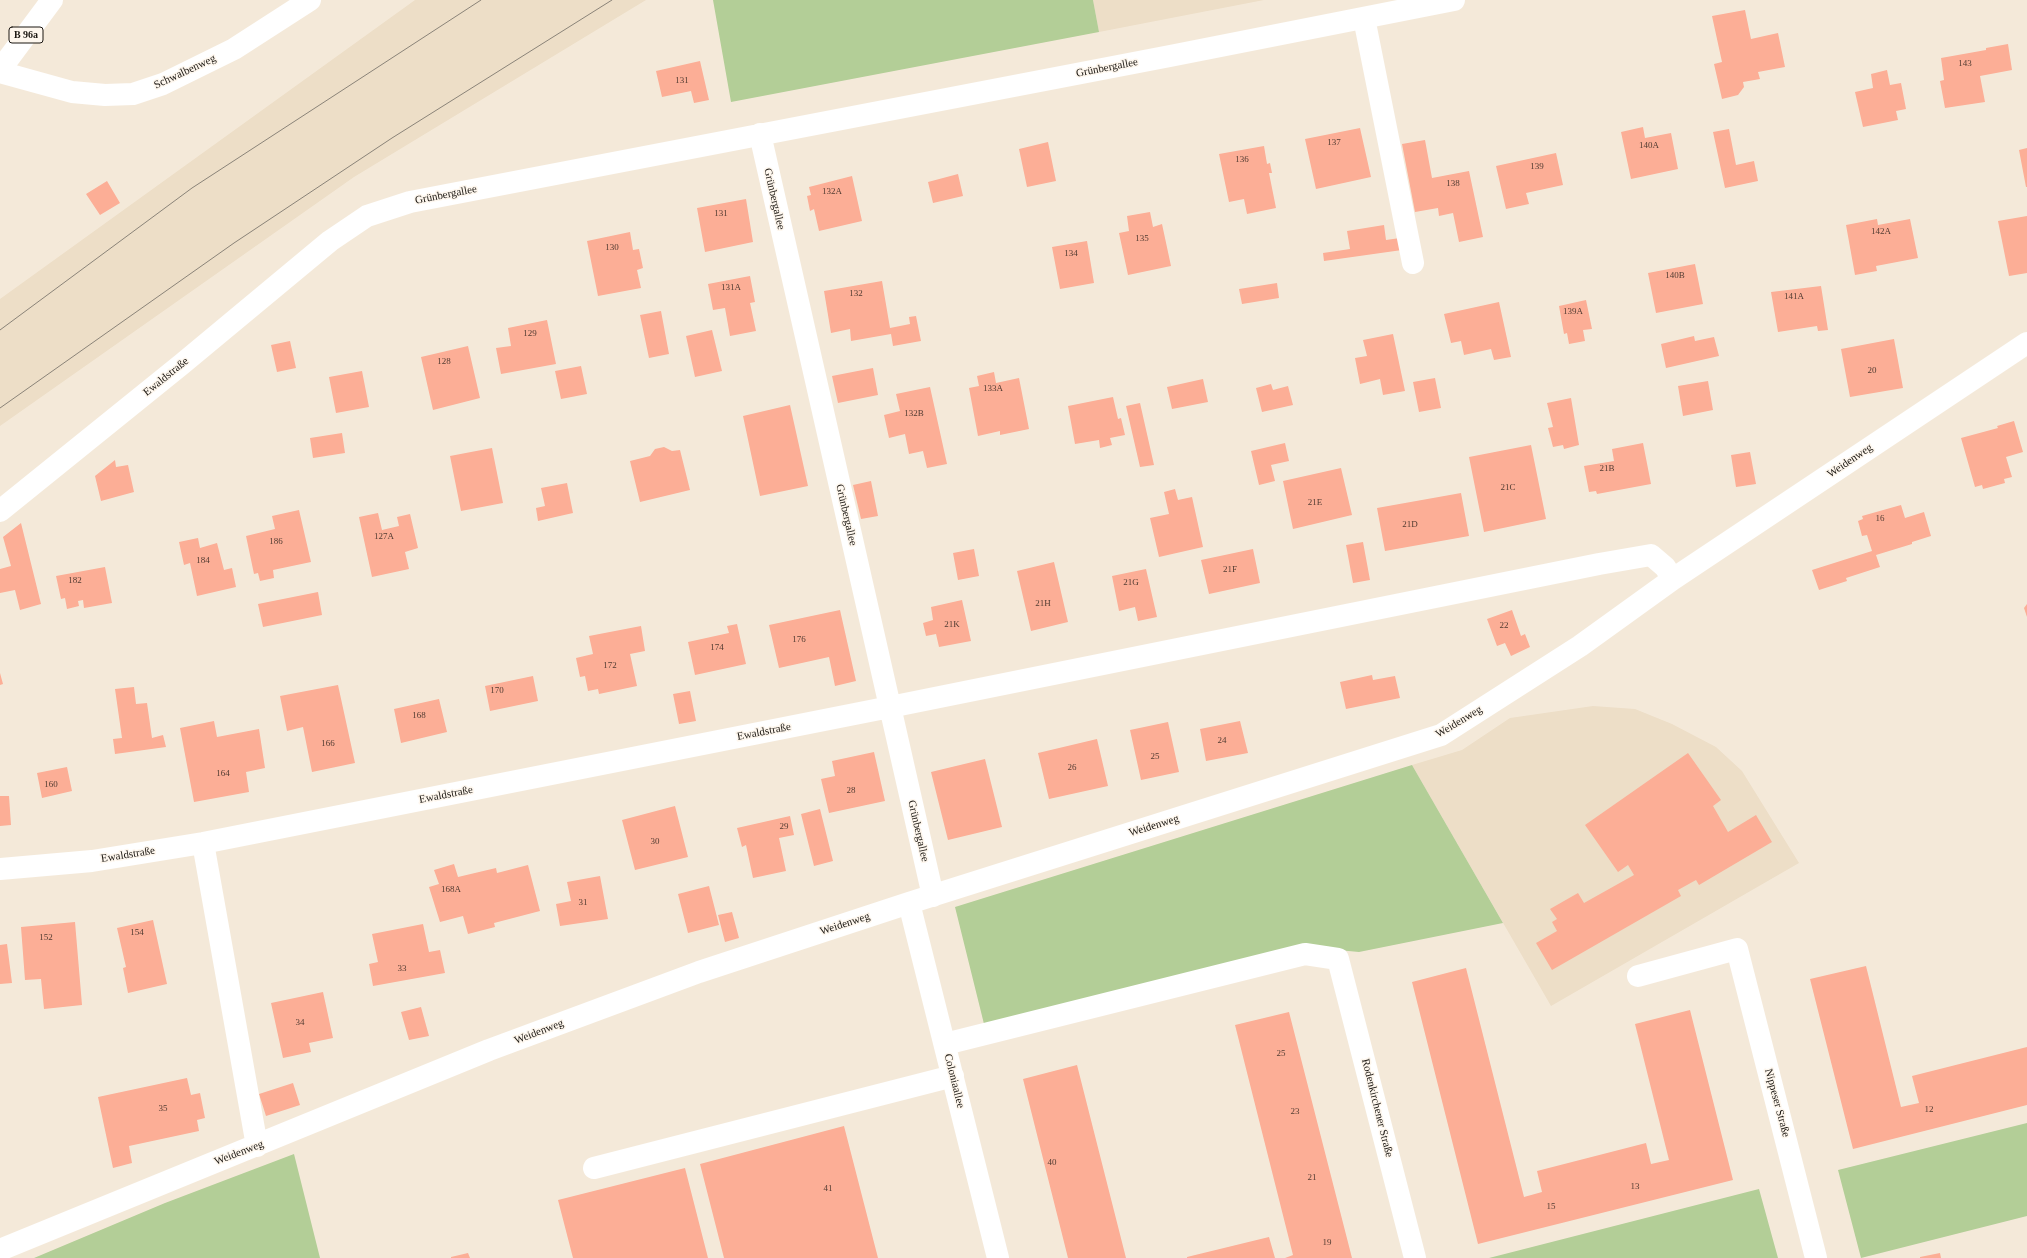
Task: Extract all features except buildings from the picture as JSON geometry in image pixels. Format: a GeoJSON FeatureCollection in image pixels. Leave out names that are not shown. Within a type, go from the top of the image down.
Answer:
{"type":"FeatureCollection","features":[{"type":"Feature","properties":{"kind":"street","name":"B 96a"},"geometry":{"type":"LineString","coordinates":[[0,71],[52,0]]}},
{"type":"Feature","properties":{"kind":"street","name":"Schwalbenweg"},"geometry":{"type":"LineString","coordinates":[[0,71],[72,92],[105,95],[133,94],[163,84],[234,49],[310,0]]}},
{"type":"Feature","properties":{"kind":"street","name":"Grünbergallee"},"geometry":{"type":"LineString","coordinates":[[330,241],[367,216],[410,202],[1454,0]]}},
{"type":"Feature","properties":{"kind":"street"},"geometry":{"type":"LineString","coordinates":[[1364,18],[1413,263]]}},
{"type":"Feature","properties":{"kind":"street","name":"Grünbergallee"},"geometry":{"type":"LineString","coordinates":[[760,134],[933,896]]}},
{"type":"Feature","properties":{"kind":"street","name":"Ewaldstraße"},"geometry":{"type":"LineString","coordinates":[[0,511],[182,364],[330,241]]}},
{"type":"Feature","properties":{"kind":"street","name":"Weidenweg"},"geometry":{"type":"LineString","coordinates":[[0,1250],[489,1050],[699,972],[909,903],[1441,735],[1580,646],[1673,579],[2027,343]]}},
{"type":"Feature","properties":{"kind":"street"},"geometry":{"type":"LineString","coordinates":[[890,707],[1644,556],[1651,555],[1665,567],[1673,579]]}},
{"type":"Feature","properties":{"kind":"street","name":"Ewaldstraße"},"geometry":{"type":"LineString","coordinates":[[0,868],[92,860],[203,843],[890,707]]}},
{"type":"Feature","properties":{"kind":"street"},"geometry":{"type":"LineString","coordinates":[[203,843],[257,1146]]}},
{"type":"Feature","properties":{"kind":"street","name":"Coloniaallee"},"geometry":{"type":"LineString","coordinates":[[909,903],[998,1258]]}},
{"type":"Feature","properties":{"kind":"street","name":"Nippeser Straße"},"geometry":{"type":"LineString","coordinates":[[1638,976],[1736,949],[1816,1258]]}},
{"type":"Feature","properties":{"kind":"street","name":"Rodenkirchener Straße"},"geometry":{"type":"LineString","coordinates":[[945,1044],[1305,954],[1338,959],[1415,1258]]}},
{"type":"Feature","properties":{"kind":"street"},"geometry":{"type":"LineString","coordinates":[[594,1168],[953,1076]]}},
{"type":"Feature","properties":{"kind":"shaded area"},"geometry":{"type":"Polygon","coordinates":[[[415,0],[646,0],[354,177],[0,426],[0,299],[415,0]]]}},
{"type":"Feature","properties":{"kind":"shaded area"},"geometry":{"type":"Polygon","coordinates":[[[1093,0],[1264,0],[1099,32],[1093,0]]]}},
{"type":"Feature","properties":{"kind":"shaded area"},"geometry":{"type":"Polygon","coordinates":[[[1593,706],[1635,709],[1672,724],[1716,747],[1742,771],[1799,863],[1551,1006],[1412,765],[1462,750],[1510,718],[1593,706]]]}},
{"type":"Feature","properties":{"kind":"green space"},"geometry":{"type":"Polygon","coordinates":[[[713,0],[1093,0],[1099,32],[731,102],[713,0]]]}},
{"type":"Feature","properties":{"kind":"green space"},"geometry":{"type":"Polygon","coordinates":[[[1412,765],[1503,923],[1359,952],[1306,947],[984,1024],[955,907],[1412,765]]]}},
{"type":"Feature","properties":{"kind":"green space"},"geometry":{"type":"Polygon","coordinates":[[[2027,1123],[2027,1216],[1861,1258],[1838,1170],[2027,1123]]]}},
{"type":"Feature","properties":{"kind":"green space"},"geometry":{"type":"Polygon","coordinates":[[[294,1154],[320,1258],[34,1258],[165,1203],[294,1154]]]}},
{"type":"Feature","properties":{"kind":"green space"},"geometry":{"type":"Polygon","coordinates":[[[1759,1189],[1778,1258],[1489,1258],[1759,1189]]]}},
{"type":"Feature","properties":{"kind":"tram line"},"geometry":{"type":"LineString","coordinates":[[0,330],[192,188],[481,0]]}},
{"type":"Feature","properties":{"kind":"tram line"},"geometry":{"type":"LineString","coordinates":[[0,408],[234,243],[392,138],[612,0]]}}]}
